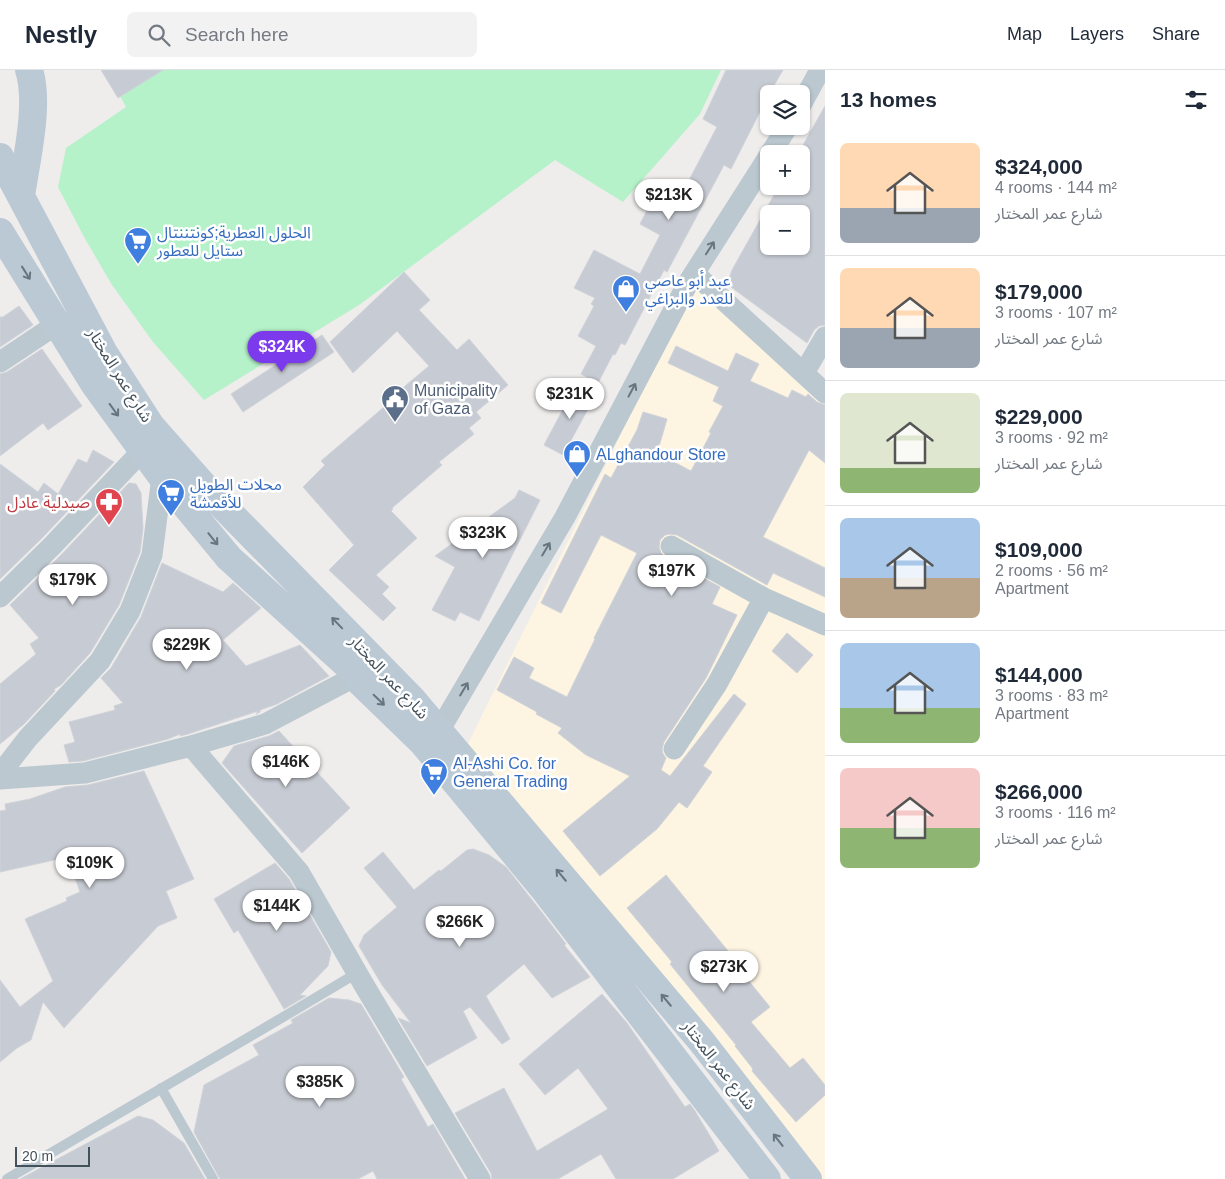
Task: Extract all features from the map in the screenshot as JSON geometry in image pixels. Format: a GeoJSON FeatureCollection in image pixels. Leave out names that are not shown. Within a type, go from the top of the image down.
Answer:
{"type":"FeatureCollection","features":[{"type":"Feature","properties":{"kind":"main road"},"geometry":{"type":"LineString","coordinates":[[21,196],[32,117],[33,82],[29,70]]}},
{"type":"Feature","properties":{"kind":"main road","name":"شارع عمر المختار"},"geometry":{"type":"LineString","coordinates":[[0,157],[104,353],[151,426],[212,495],[412,699],[702,1042],[808,1179]]}},
{"type":"Feature","properties":{"kind":"main road","name":"شارع عمر المختار"},"geometry":{"type":"LineString","coordinates":[[0,232],[95,384],[162,476],[229,558],[358,675],[360,682],[423,743],[543,888],[767,1179]]}},
{"type":"Feature","properties":{"kind":"street"},"geometry":{"type":"LineString","coordinates":[[810,88],[820,70]]}},
{"type":"Feature","properties":{"kind":"street"},"geometry":{"type":"LineString","coordinates":[[439,731],[565,517],[694,273],[760,171]]}},
{"type":"Feature","properties":{"kind":"street"},"geometry":{"type":"LineString","coordinates":[[694,273],[825,394]]}},
{"type":"Feature","properties":{"kind":"street"},"geometry":{"type":"LineString","coordinates":[[0,362],[57,324]]}},
{"type":"Feature","properties":{"kind":"street"},"geometry":{"type":"LineString","coordinates":[[804,373],[825,338]]}},
{"type":"Feature","properties":{"kind":"street"},"geometry":{"type":"LineString","coordinates":[[0,597],[52,546],[143,450]]}},
{"type":"Feature","properties":{"kind":"street"},"geometry":{"type":"LineString","coordinates":[[0,774],[28,738],[100,661],[130,611],[152,555],[162,476]]}},
{"type":"Feature","properties":{"kind":"street"},"geometry":{"type":"LineString","coordinates":[[671,546],[764,598],[825,625]]}},
{"type":"Feature","properties":{"kind":"street"},"geometry":{"type":"LineString","coordinates":[[674,749],[717,684],[764,598]]}},
{"type":"Feature","properties":{"kind":"street"},"geometry":{"type":"LineString","coordinates":[[0,779],[85,773],[191,746],[265,724],[358,675]]}},
{"type":"Feature","properties":{"kind":"street"},"geometry":{"type":"LineString","coordinates":[[191,746],[299,872],[480,1179]]}},
{"type":"Feature","properties":{"kind":"lane"},"geometry":{"type":"LineString","coordinates":[[6,1179],[229,1050],[357,973]]}},
{"type":"Feature","properties":{"kind":"lane"},"geometry":{"type":"LineString","coordinates":[[161,1088],[213,1179]]}},
{"type":"Feature","properties":{"kind":"shaded area"},"geometry":{"type":"Polygon","coordinates":[[[696,282],[825,407],[825,1179],[807,1179],[455,770],[696,282]]]}},
{"type":"Feature","properties":{"kind":"green space"},"geometry":{"type":"Polygon","coordinates":[[[106,70],[721,70],[700,114],[623,202],[555,160],[359,305],[204,400],[153,342],[112,285],[58,187],[66,148],[126,107],[106,70]]]}},
{"type":"Feature","properties":{"kind":"building"},"geometry":{"type":"Polygon","coordinates":[[[101,70],[163,70],[118,98],[101,70]]]}},
{"type":"Feature","properties":{"kind":"building"},"geometry":{"type":"Polygon","coordinates":[[[726,70],[783,70],[774,85],[760,85],[760,112],[731,169],[724,165],[667,272],[664,270],[625,345],[621,343],[615,355],[613,354],[598,383],[581,374],[596,346],[578,336],[594,306],[591,304],[595,298],[574,288],[594,250],[640,274],[660,235],[640,224],[656,193],[676,203],[717,127],[703,119],[726,70]]]}},
{"type":"Feature","properties":{"kind":"building"},"geometry":{"type":"Polygon","coordinates":[[[825,106],[825,325],[819,326],[814,330],[807,343],[731,287],[729,279],[732,270],[760,220],[760,255],[810,255],[810,205],[768,205],[774,195],[810,195],[810,145],[803,145],[825,106]]]}},
{"type":"Feature","properties":{"kind":"building"},"geometry":{"type":"Polygon","coordinates":[[[404,272],[430,300],[419,310],[457,350],[469,339],[508,385],[476,412],[481,418],[469,428],[474,434],[439,462],[442,465],[392,508],[391,511],[417,538],[376,575],[389,587],[382,594],[396,608],[383,621],[329,570],[354,545],[303,487],[325,465],[321,461],[429,366],[397,331],[353,373],[330,342],[404,272]]]}},
{"type":"Feature","properties":{"kind":"building"},"geometry":{"type":"Polygon","coordinates":[[[19,306],[33,325],[0,347],[0,317],[3,317],[19,306]]]}},
{"type":"Feature","properties":{"kind":"building"},"geometry":{"type":"Polygon","coordinates":[[[322,335],[334,352],[243,412],[231,394],[322,335]]]}},
{"type":"Feature","properties":{"kind":"building"},"geometry":{"type":"Polygon","coordinates":[[[676,346],[728,371],[736,353],[759,364],[750,381],[788,398],[792,390],[806,397],[808,394],[817,402],[825,405],[825,463],[809,450],[763,537],[825,568],[825,597],[773,573],[767,585],[677,535],[665,535],[660,540],[659,547],[665,557],[720,587],[712,604],[737,615],[706,678],[664,742],[662,749],[666,758],[661,770],[670,776],[734,694],[746,704],[703,766],[712,772],[687,808],[679,802],[657,829],[600,876],[563,831],[630,776],[586,755],[558,733],[562,728],[497,690],[514,657],[534,668],[529,678],[567,697],[594,638],[637,553],[601,535],[561,613],[541,603],[605,474],[611,478],[637,430],[643,412],[667,419],[660,443],[655,452],[691,471],[711,433],[709,432],[723,406],[713,401],[719,387],[668,363],[676,346]]]}},
{"type":"Feature","properties":{"kind":"building"},"geometry":{"type":"Polygon","coordinates":[[[42,349],[82,406],[48,430],[43,423],[0,456],[0,374],[7,372],[42,349]]]}},
{"type":"Feature","properties":{"kind":"building"},"geometry":{"type":"Polygon","coordinates":[[[576,385],[595,396],[563,455],[544,445],[576,385]]]}},
{"type":"Feature","properties":{"kind":"building"},"geometry":{"type":"Polygon","coordinates":[[[93,450],[114,462],[0,579],[0,464],[38,492],[44,483],[58,494],[78,459],[87,463],[93,450]]]}},
{"type":"Feature","properties":{"kind":"building"},"geometry":{"type":"Polygon","coordinates":[[[129,483],[136,484],[141,493],[143,528],[140,552],[119,605],[90,653],[61,685],[54,689],[55,691],[24,724],[0,744],[0,684],[36,654],[30,644],[39,638],[10,605],[61,555],[129,483]]]}},
{"type":"Feature","properties":{"kind":"building"},"geometry":{"type":"Polygon","coordinates":[[[519,490],[540,500],[479,621],[460,612],[455,621],[432,610],[455,567],[435,556],[515,498],[519,490]]]}},
{"type":"Feature","properties":{"kind":"building"},"geometry":{"type":"Polygon","coordinates":[[[162,563],[223,592],[233,583],[261,608],[223,640],[246,666],[300,645],[329,676],[277,704],[260,710],[256,714],[258,711],[188,734],[180,736],[180,734],[168,739],[83,761],[69,762],[64,745],[75,742],[69,722],[115,710],[114,706],[123,703],[101,678],[111,668],[141,617],[162,563]]]}},
{"type":"Feature","properties":{"kind":"building"},"geometry":{"type":"Polygon","coordinates":[[[787,633],[813,655],[797,673],[772,651],[787,633]]]}},
{"type":"Feature","properties":{"kind":"building"},"geometry":{"type":"Polygon","coordinates":[[[279,731],[350,808],[302,853],[222,763],[234,746],[269,736],[279,731]]]}},
{"type":"Feature","properties":{"kind":"building"},"geometry":{"type":"Polygon","coordinates":[[[144,771],[194,879],[166,891],[177,918],[158,926],[64,1028],[43,1002],[31,1040],[17,1048],[0,1062],[0,980],[20,1007],[53,981],[25,919],[67,901],[66,898],[80,892],[68,857],[0,872],[0,811],[6,810],[5,804],[30,799],[65,787],[88,785],[144,771]]]}},
{"type":"Feature","properties":{"kind":"building"},"geometry":{"type":"Polygon","coordinates":[[[473,849],[489,855],[506,867],[590,977],[552,998],[524,964],[486,996],[510,1039],[502,1044],[470,1007],[463,1011],[477,1038],[427,1066],[398,1018],[411,1023],[382,985],[359,946],[364,935],[397,907],[364,868],[383,852],[414,890],[467,850],[473,849]]]}},
{"type":"Feature","properties":{"kind":"building"},"geometry":{"type":"Polygon","coordinates":[[[275,863],[289,879],[331,952],[328,966],[300,995],[306,996],[284,1009],[238,930],[234,933],[214,899],[275,863]]]}},
{"type":"Feature","properties":{"kind":"building"},"geometry":{"type":"Polygon","coordinates":[[[666,875],[737,962],[735,964],[770,1007],[751,1022],[790,1068],[803,1058],[825,1085],[825,1095],[796,1122],[752,1071],[753,1069],[736,1045],[670,964],[672,962],[627,908],[666,875]]]}},
{"type":"Feature","properties":{"kind":"building"},"geometry":{"type":"Polygon","coordinates":[[[602,994],[627,1023],[685,1107],[690,1104],[719,1151],[673,1179],[616,1179],[601,1154],[558,1179],[492,1179],[491,1173],[455,1113],[504,1088],[537,1151],[608,1109],[578,1068],[545,1095],[519,1064],[602,994]]]}},
{"type":"Feature","properties":{"kind":"building"},"geometry":{"type":"Polygon","coordinates":[[[329,998],[349,1000],[361,1004],[404,1077],[401,1079],[428,1127],[433,1124],[465,1179],[377,1179],[373,1171],[358,1179],[220,1179],[194,1132],[204,1085],[259,1055],[253,1045],[293,1023],[291,1020],[329,998]]]}},
{"type":"Feature","properties":{"kind":"building"},"geometry":{"type":"Polygon","coordinates":[[[138,1116],[153,1120],[184,1143],[205,1179],[20,1179],[138,1116]]]}},
{"type":"Feature","properties":{"kind":"place","name":"الحلول العطرية;كونتننتال ستايل للعطور"},"geometry":{"type":"Point","coordinates":[138,265]}},
{"type":"Feature","properties":{"kind":"place","name":"عبد أبو عاصي للعدد والبراغي"},"geometry":{"type":"Point","coordinates":[626,313]}},
{"type":"Feature","properties":{"kind":"place","name":"Municipality of Gaza"},"geometry":{"type":"Point","coordinates":[395,423]}},
{"type":"Feature","properties":{"kind":"place","name":"ALghandour Store"},"geometry":{"type":"Point","coordinates":[577,478]}},
{"type":"Feature","properties":{"kind":"place","name":"محلات الطويل للأقمشة"},"geometry":{"type":"Point","coordinates":[171,517]}},
{"type":"Feature","properties":{"kind":"place","name":"صيدلية عادل"},"geometry":{"type":"Point","coordinates":[109,526]}},
{"type":"Feature","properties":{"kind":"place","name":"Al-Ashi Co. for General Trading"},"geometry":{"type":"Point","coordinates":[434,796]}}]}
